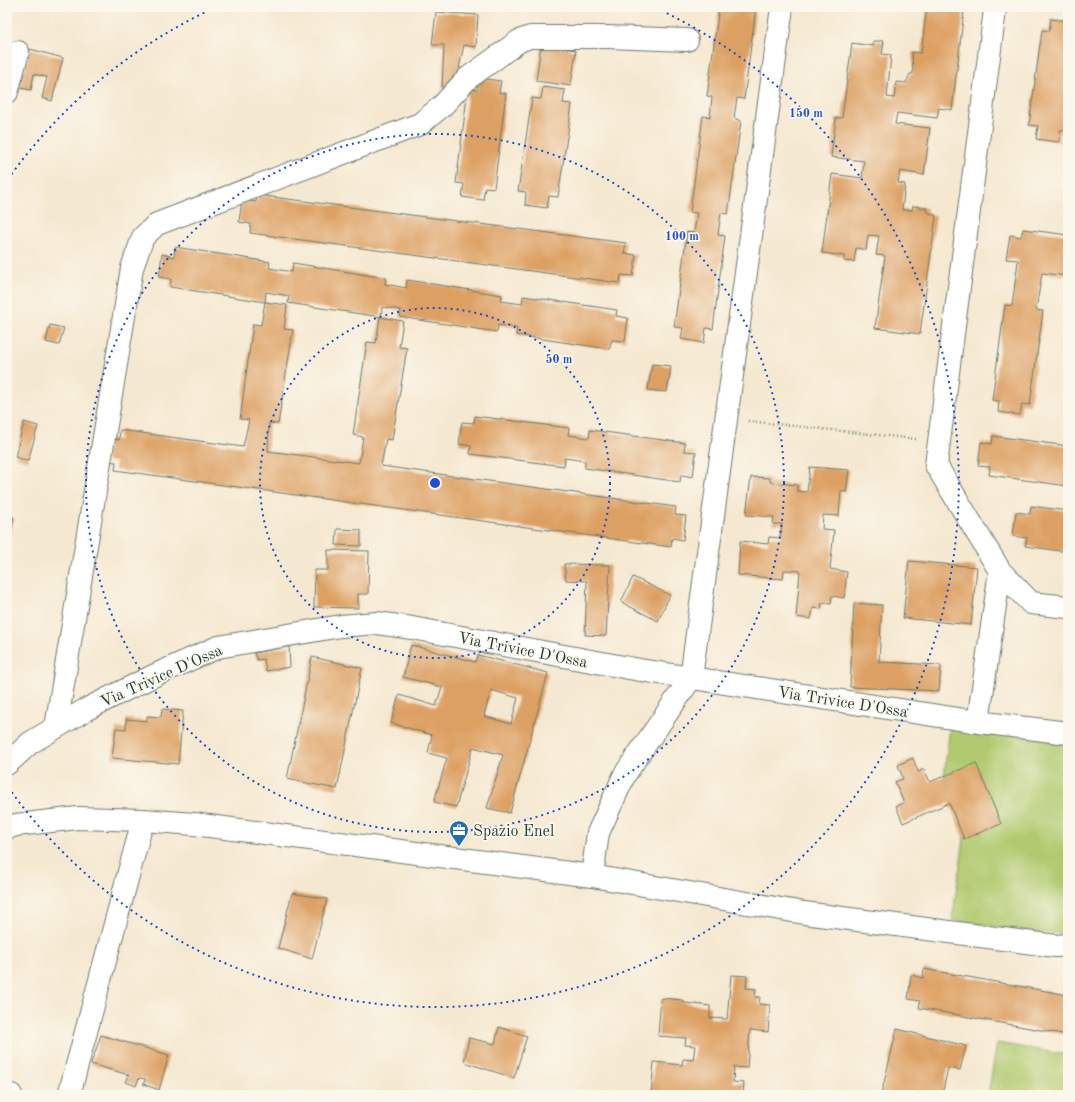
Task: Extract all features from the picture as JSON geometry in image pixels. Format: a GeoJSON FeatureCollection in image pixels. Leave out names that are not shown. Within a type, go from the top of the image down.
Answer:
{"type":"FeatureCollection","features":[{"type":"Feature","properties":{"kind":"street"},"geometry":{"type":"LineString","coordinates":[[592,876],[598,833],[625,774],[691,678],[782,7]]}},
{"type":"Feature","properties":{"kind":"street"},"geometry":{"type":"LineString","coordinates":[[994,7],[936,465],[1000,571],[1031,603],[1068,607]]}},
{"type":"Feature","properties":{"kind":"street"},"geometry":{"type":"LineString","coordinates":[[56,727],[132,268],[143,238],[157,224],[420,124],[442,106],[468,78],[519,41],[530,37],[608,37],[687,40]]}},
{"type":"Feature","properties":{"kind":"street"},"geometry":{"type":"LineString","coordinates":[[7,92],[18,52]]}},
{"type":"Feature","properties":{"kind":"street"},"geometry":{"type":"LineString","coordinates":[[978,722],[1000,571]]}},
{"type":"Feature","properties":{"kind":"street","name":"Via Trivice D'Ossa"},"geometry":{"type":"LineString","coordinates":[[7,764],[30,743],[85,710],[153,676],[218,647],[341,626],[377,623],[412,628],[640,670],[978,722],[1068,733]]}},
{"type":"Feature","properties":{"kind":"street"},"geometry":{"type":"LineString","coordinates":[[7,828],[16,825],[78,818],[143,820],[194,824],[592,876],[804,913],[1056,946],[1068,946]]}},
{"type":"Feature","properties":{"kind":"street"},"geometry":{"type":"LineString","coordinates":[[69,1095],[143,820]]}},
{"type":"Feature","properties":{"kind":"street"},"geometry":{"type":"LineString","coordinates":[[7,1094],[11,1095]]}},
{"type":"Feature","properties":{"kind":"path"},"geometry":{"type":"LineString","coordinates":[[726,418],[939,442]]}},
{"type":"Feature","properties":{"kind":"green space"},"geometry":{"type":"Polygon","coordinates":[[[950,726],[1068,743],[1068,934],[1034,932],[952,920],[964,839],[944,776],[950,726]]]}},
{"type":"Feature","properties":{"kind":"green space"},"geometry":{"type":"Polygon","coordinates":[[[997,1043],[1068,1055],[1068,1095],[988,1095],[997,1043]]]}},
{"type":"Feature","properties":{"kind":"building"},"geometry":{"type":"Polygon","coordinates":[[[719,7],[756,7],[744,99],[737,98],[734,118],[741,121],[728,214],[721,213],[718,235],[725,236],[713,329],[706,328],[704,343],[681,339],[683,328],[674,327],[687,232],[694,233],[697,213],[690,212],[703,116],[710,117],[712,97],[707,96],[719,7]]]}},
{"type":"Feature","properties":{"kind":"building"},"geometry":{"type":"Polygon","coordinates":[[[927,7],[964,11],[952,110],[939,108],[937,118],[897,113],[895,124],[930,128],[924,175],[900,171],[898,183],[905,184],[902,210],[912,210],[913,206],[927,208],[926,211],[936,216],[920,334],[875,328],[885,256],[876,255],[879,236],[868,235],[866,250],[856,248],[854,262],[844,261],[844,256],[822,253],[832,174],[862,178],[864,161],[831,157],[836,118],[842,118],[852,43],[873,46],[873,41],[884,41],[882,54],[891,55],[887,97],[894,98],[896,82],[906,83],[910,74],[913,74],[912,52],[921,53],[927,7]]]}},
{"type":"Feature","properties":{"kind":"building"},"geometry":{"type":"Polygon","coordinates":[[[436,12],[478,15],[476,47],[464,45],[459,68],[466,69],[442,89],[444,45],[432,45],[436,12]]]}},
{"type":"Feature","properties":{"kind":"building"},"geometry":{"type":"Polygon","coordinates":[[[1051,19],[1068,21],[1068,126],[1067,130],[1060,130],[1059,142],[1036,139],[1038,126],[1029,125],[1042,30],[1049,31],[1051,19]]]}},
{"type":"Feature","properties":{"kind":"building"},"geometry":{"type":"Polygon","coordinates":[[[541,45],[576,50],[571,86],[536,81],[541,45]]]}},
{"type":"Feature","properties":{"kind":"building"},"geometry":{"type":"Polygon","coordinates":[[[30,49],[63,58],[52,101],[42,98],[47,77],[34,74],[31,90],[20,88],[30,49]]]}},
{"type":"Feature","properties":{"kind":"building"},"geometry":{"type":"Polygon","coordinates":[[[479,78],[501,81],[499,93],[506,93],[494,188],[485,187],[483,200],[462,197],[464,184],[456,183],[468,89],[477,90],[479,78]]]}},
{"type":"Feature","properties":{"kind":"building"},"geometry":{"type":"Polygon","coordinates":[[[543,87],[565,90],[563,103],[572,104],[558,197],[549,196],[547,208],[525,205],[526,192],[518,191],[532,98],[541,99],[543,87]]]}},
{"type":"Feature","properties":{"kind":"building"},"geometry":{"type":"Polygon","coordinates":[[[257,195],[626,243],[624,253],[636,255],[633,276],[621,275],[620,283],[250,233],[251,224],[239,222],[242,200],[256,202],[257,195]]]}},
{"type":"Feature","properties":{"kind":"building"},"geometry":{"type":"Polygon","coordinates":[[[1023,229],[1068,235],[1068,276],[1042,273],[1036,310],[1043,311],[1030,405],[1022,404],[1020,415],[998,412],[999,401],[992,400],[1005,305],[1012,306],[1018,260],[1006,259],[1010,235],[1021,237],[1023,229]]]}},
{"type":"Feature","properties":{"kind":"building"},"geometry":{"type":"Polygon","coordinates":[[[175,247],[270,262],[269,268],[292,272],[293,263],[386,278],[385,284],[406,288],[407,280],[502,295],[501,301],[522,304],[523,296],[617,310],[616,316],[628,318],[625,341],[612,340],[609,349],[516,335],[517,328],[498,325],[497,332],[400,317],[401,310],[382,307],[381,317],[288,303],[289,296],[266,292],[265,302],[170,287],[171,279],[159,277],[162,254],[174,257],[175,247]]]}},
{"type":"Feature","properties":{"kind":"building"},"geometry":{"type":"Polygon","coordinates":[[[265,302],[287,305],[284,329],[293,330],[278,424],[269,423],[268,451],[359,463],[363,437],[353,435],[367,342],[376,343],[380,317],[403,321],[399,347],[407,348],[392,440],[386,439],[381,466],[676,507],[675,515],[686,516],[683,540],[672,538],[671,547],[115,470],[116,462],[106,461],[109,438],[119,440],[120,430],[243,447],[249,420],[240,419],[253,324],[261,325],[265,302]]]}},
{"type":"Feature","properties":{"kind":"building"},"geometry":{"type":"Polygon","coordinates":[[[50,325],[64,328],[59,345],[46,342],[50,325]]]}},
{"type":"Feature","properties":{"kind":"building"},"geometry":{"type":"Polygon","coordinates":[[[652,364],[671,366],[667,392],[648,390],[652,364]]]}},
{"type":"Feature","properties":{"kind":"building"},"geometry":{"type":"Polygon","coordinates":[[[475,416],[569,428],[568,435],[589,438],[590,430],[685,443],[684,451],[696,452],[693,477],[681,475],[680,482],[585,468],[585,461],[565,458],[564,466],[470,454],[471,446],[459,444],[462,422],[474,423],[475,416]]]}},
{"type":"Feature","properties":{"kind":"building"},"geometry":{"type":"Polygon","coordinates":[[[24,422],[38,426],[28,461],[15,457],[24,422]]]}},
{"type":"Feature","properties":{"kind":"building"},"geometry":{"type":"Polygon","coordinates":[[[993,436],[1068,446],[1068,486],[989,475],[990,467],[978,466],[981,442],[992,444],[993,436]]]}},
{"type":"Feature","properties":{"kind":"building"},"geometry":{"type":"Polygon","coordinates":[[[810,467],[849,470],[846,492],[841,491],[839,516],[823,515],[822,529],[834,530],[830,569],[847,572],[844,598],[832,596],[831,604],[822,603],[821,609],[813,608],[811,619],[796,617],[800,571],[784,570],[783,579],[738,575],[740,541],[768,544],[769,537],[780,538],[782,524],[773,524],[774,517],[746,515],[751,477],[770,478],[770,482],[797,485],[797,491],[807,492],[810,467]]]}},
{"type":"Feature","properties":{"kind":"building"},"geometry":{"type":"Polygon","coordinates":[[[1031,506],[1068,511],[1068,552],[1025,546],[1027,538],[1013,536],[1016,512],[1030,514],[1031,506]]]}},
{"type":"Feature","properties":{"kind":"building"},"geometry":{"type":"Polygon","coordinates":[[[7,516],[14,518],[8,542],[7,542],[7,516]]]}},
{"type":"Feature","properties":{"kind":"building"},"geometry":{"type":"Polygon","coordinates":[[[337,529],[361,530],[361,546],[336,545],[337,529]]]}},
{"type":"Feature","properties":{"kind":"building"},"geometry":{"type":"Polygon","coordinates":[[[328,550],[369,551],[368,594],[358,594],[358,608],[314,607],[315,570],[328,570],[328,550]]]}},
{"type":"Feature","properties":{"kind":"building"},"geometry":{"type":"Polygon","coordinates":[[[909,561],[977,567],[971,625],[903,618],[909,561]]]}},
{"type":"Feature","properties":{"kind":"building"},"geometry":{"type":"Polygon","coordinates":[[[564,564],[610,565],[606,636],[585,635],[587,581],[566,580],[564,564]]]}},
{"type":"Feature","properties":{"kind":"building"},"geometry":{"type":"Polygon","coordinates":[[[633,577],[670,595],[658,621],[621,602],[633,577]]]}},
{"type":"Feature","properties":{"kind":"building"},"geometry":{"type":"Polygon","coordinates":[[[854,603],[882,605],[879,662],[941,665],[939,691],[850,687],[854,603]]]}},
{"type":"Feature","properties":{"kind":"building"},"geometry":{"type":"Polygon","coordinates":[[[411,645],[475,662],[478,655],[548,673],[510,813],[487,808],[503,755],[473,747],[456,807],[434,802],[447,758],[428,753],[432,735],[391,723],[399,695],[436,706],[442,687],[403,677],[411,645]],[[491,690],[484,716],[511,724],[518,698],[491,690]]]}},
{"type":"Feature","properties":{"kind":"building"},"geometry":{"type":"Polygon","coordinates":[[[289,646],[290,667],[266,671],[264,659],[257,660],[254,653],[289,646]]]}},
{"type":"Feature","properties":{"kind":"building"},"geometry":{"type":"Polygon","coordinates":[[[312,657],[362,668],[337,789],[287,779],[312,657]]]}},
{"type":"Feature","properties":{"kind":"building"},"geometry":{"type":"Polygon","coordinates":[[[162,709],[183,711],[178,764],[112,758],[116,728],[126,729],[126,719],[147,721],[147,716],[161,717],[162,709]]]}},
{"type":"Feature","properties":{"kind":"building"},"geometry":{"type":"Polygon","coordinates":[[[913,758],[918,772],[924,769],[930,782],[976,763],[1001,824],[964,839],[949,803],[903,823],[896,806],[904,803],[895,782],[903,779],[898,765],[913,758]]]}},
{"type":"Feature","properties":{"kind":"building"},"geometry":{"type":"Polygon","coordinates":[[[292,893],[327,899],[312,959],[278,948],[292,893]]]}},
{"type":"Feature","properties":{"kind":"building"},"geometry":{"type":"Polygon","coordinates":[[[924,969],[1068,995],[1068,1035],[919,1008],[920,1001],[908,999],[911,975],[923,978],[924,969]]]}},
{"type":"Feature","properties":{"kind":"building"},"geometry":{"type":"Polygon","coordinates":[[[731,975],[747,976],[746,988],[756,989],[755,997],[760,997],[759,1004],[770,1005],[768,1032],[750,1030],[747,1068],[734,1067],[733,1082],[744,1083],[743,1095],[651,1095],[654,1062],[682,1065],[683,1059],[693,1060],[695,1046],[685,1045],[686,1038],[658,1036],[661,998],[682,1000],[685,1003],[710,1006],[710,1018],[727,1019],[731,975]]]}},
{"type":"Feature","properties":{"kind":"building"},"geometry":{"type":"Polygon","coordinates":[[[499,1027],[527,1036],[514,1078],[464,1062],[469,1038],[495,1044],[499,1027]]]}},
{"type":"Feature","properties":{"kind":"building"},"geometry":{"type":"Polygon","coordinates":[[[897,1029],[966,1046],[960,1070],[948,1068],[942,1095],[881,1095],[897,1029]]]}},
{"type":"Feature","properties":{"kind":"building"},"geometry":{"type":"Polygon","coordinates":[[[101,1035],[169,1055],[159,1090],[143,1084],[146,1079],[139,1078],[136,1086],[126,1082],[129,1075],[91,1064],[101,1035]]]}},
{"type":"Feature","properties":{"kind":"place","name":"Spazio Enel"},"geometry":{"type":"Point","coordinates":[459,847]}}]}
